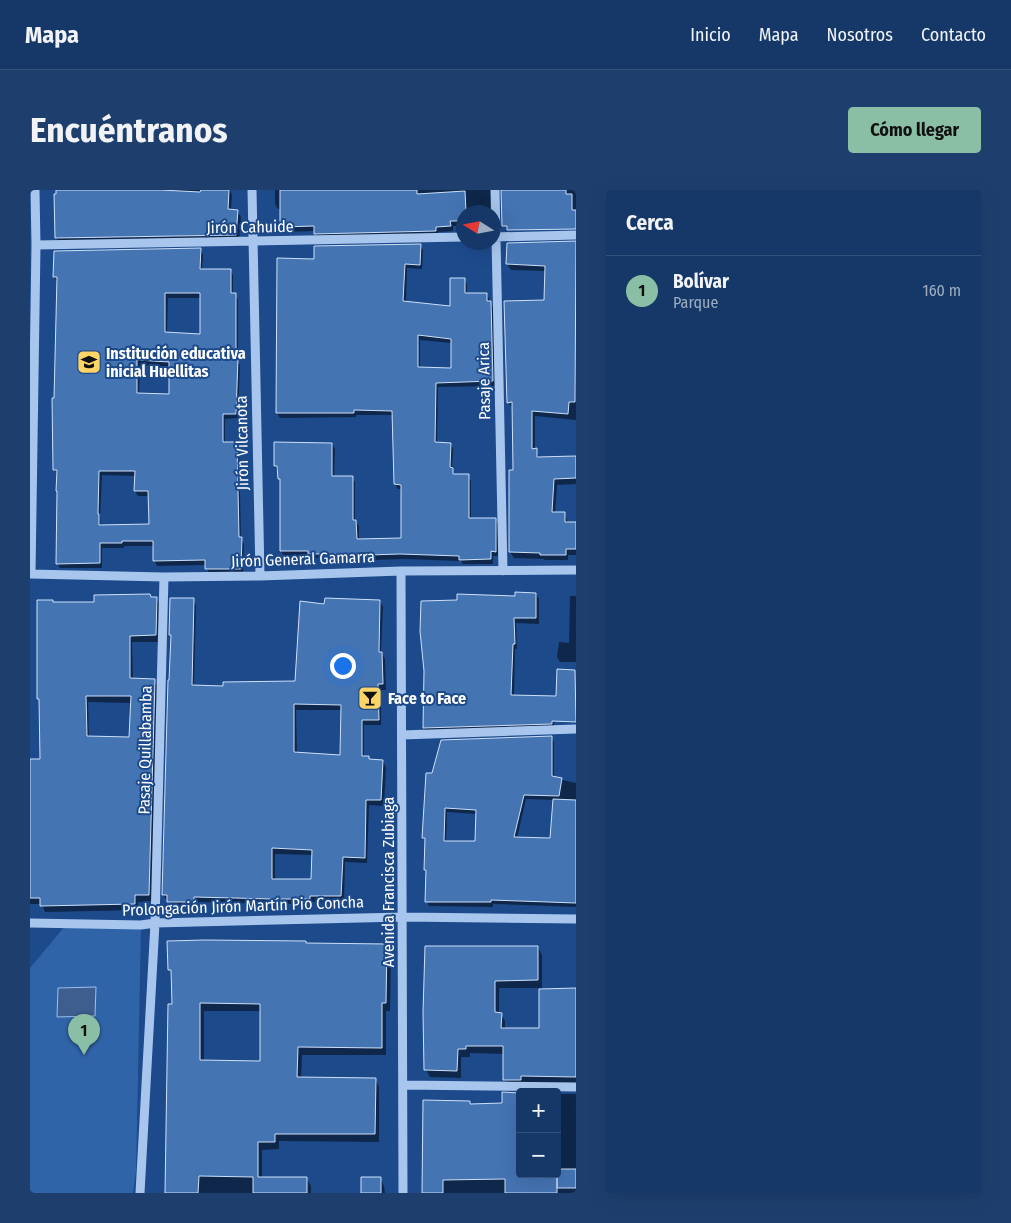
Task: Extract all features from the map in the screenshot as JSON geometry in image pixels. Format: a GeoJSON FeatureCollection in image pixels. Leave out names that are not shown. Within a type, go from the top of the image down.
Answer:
{"type":"FeatureCollection","features":[{"type":"Feature","properties":{"kind":"street"},"geometry":{"type":"LineString","coordinates":[[30,574],[36,245],[35,190]]}},
{"type":"Feature","properties":{"kind":"street","name":"Jirón Vilcanota"},"geometry":{"type":"LineString","coordinates":[[252,190],[260,576]]}},
{"type":"Feature","properties":{"kind":"street","name":"Pasaje Arica"},"geometry":{"type":"LineString","coordinates":[[495,190],[495,205]]}},
{"type":"Feature","properties":{"kind":"street"},"geometry":{"type":"LineString","coordinates":[[501,237],[576,235]]}},
{"type":"Feature","properties":{"kind":"street","name":"Jirón Cahuide"},"geometry":{"type":"LineString","coordinates":[[36,245],[456,238]]}},
{"type":"Feature","properties":{"kind":"street","name":"Pasaje Arica"},"geometry":{"type":"LineString","coordinates":[[495,250],[503,571]]}},
{"type":"Feature","properties":{"kind":"street","name":"Jirón General Gamarra"},"geometry":{"type":"LineString","coordinates":[[30,574],[164,577],[401,571],[576,570]]}},
{"type":"Feature","properties":{"kind":"street","name":"Avenida Francisca Zubiaga"},"geometry":{"type":"LineString","coordinates":[[401,571],[403,1193]]}},
{"type":"Feature","properties":{"kind":"street","name":"Pasaje Quillabamba"},"geometry":{"type":"LineString","coordinates":[[140,1193],[155,923],[164,577]]}},
{"type":"Feature","properties":{"kind":"street"},"geometry":{"type":"LineString","coordinates":[[402,735],[576,729]]}},
{"type":"Feature","properties":{"kind":"street","name":"Prolongación Jirón Martín Pio Concha"},"geometry":{"type":"LineString","coordinates":[[30,923],[141,926],[155,923],[403,917],[576,919]]}},
{"type":"Feature","properties":{"kind":"street"},"geometry":{"type":"LineString","coordinates":[[404,1085],[576,1087]]}},
{"type":"Feature","properties":{"kind":"shaded area"},"geometry":{"type":"Polygon","coordinates":[[[66,925],[141,925],[136,1171],[133,1193],[30,1193],[30,968],[66,925]]]}},
{"type":"Feature","properties":{"kind":"shaded area"},"geometry":{"type":"Polygon","coordinates":[[[96,987],[95,1016],[57,1017],[58,988],[96,987]]]}},
{"type":"Feature","properties":{"kind":"building"},"geometry":{"type":"Polygon","coordinates":[[[56,190],[200,192],[201,190],[229,190],[228,209],[238,210],[236,235],[55,238],[54,194],[56,194],[56,190]]]}},
{"type":"Feature","properties":{"kind":"building"},"geometry":{"type":"Polygon","coordinates":[[[280,190],[417,190],[417,194],[465,191],[466,205],[456,205],[456,221],[450,221],[451,226],[436,227],[436,231],[314,234],[314,226],[280,227],[280,190]]]}},
{"type":"Feature","properties":{"kind":"building"},"geometry":{"type":"Polygon","coordinates":[[[501,190],[566,190],[566,194],[572,194],[572,210],[576,210],[576,229],[507,230],[507,226],[502,226],[501,190]]]}},
{"type":"Feature","properties":{"kind":"building"},"geometry":{"type":"Polygon","coordinates":[[[576,241],[575,402],[569,402],[568,414],[532,411],[532,449],[537,448],[537,457],[576,456],[576,478],[554,479],[552,512],[565,512],[565,522],[576,522],[576,549],[566,549],[566,555],[509,552],[509,470],[513,470],[512,402],[507,403],[504,301],[544,300],[545,266],[506,264],[507,243],[576,241]]]}},
{"type":"Feature","properties":{"kind":"building"},"geometry":{"type":"Polygon","coordinates":[[[421,244],[420,265],[405,264],[403,301],[450,306],[450,278],[465,278],[465,293],[487,293],[487,301],[491,301],[493,381],[436,383],[435,442],[451,443],[450,467],[453,468],[453,474],[469,474],[469,518],[496,518],[496,552],[491,551],[491,559],[459,560],[459,556],[400,554],[337,556],[337,554],[308,554],[308,551],[280,551],[280,479],[278,479],[277,466],[274,466],[274,442],[332,443],[332,476],[353,476],[353,520],[356,520],[357,539],[401,538],[401,485],[394,484],[392,411],[354,410],[354,413],[276,413],[277,258],[314,259],[314,246],[421,244]],[[418,335],[418,367],[451,368],[451,339],[418,335]]]}},
{"type":"Feature","properties":{"kind":"building"},"geometry":{"type":"Polygon","coordinates":[[[201,248],[200,269],[231,269],[231,293],[236,293],[236,359],[238,359],[236,414],[223,414],[223,442],[237,442],[239,537],[242,537],[241,569],[205,569],[205,560],[153,561],[153,541],[100,543],[100,563],[56,564],[57,470],[53,470],[52,398],[54,398],[57,277],[53,277],[54,251],[201,248]],[[165,293],[165,332],[200,334],[200,293],[165,293]],[[137,360],[137,393],[169,394],[169,362],[137,360]],[[99,471],[99,525],[149,524],[148,491],[134,491],[135,471],[99,471]]]}},
{"type":"Feature","properties":{"kind":"building"},"geometry":{"type":"Polygon","coordinates":[[[515,592],[536,593],[536,618],[514,618],[515,644],[513,644],[511,695],[556,696],[557,669],[575,670],[576,722],[552,721],[552,724],[423,728],[424,671],[420,631],[421,601],[457,600],[457,594],[515,596],[515,592]]]}},
{"type":"Feature","properties":{"kind":"building"},"geometry":{"type":"Polygon","coordinates":[[[150,594],[151,597],[157,597],[156,635],[130,636],[130,678],[155,679],[149,895],[135,895],[135,904],[40,906],[40,898],[30,898],[30,759],[40,759],[39,699],[37,699],[37,600],[94,602],[94,595],[150,594]],[[86,696],[87,736],[129,737],[131,696],[86,696]]]}},
{"type":"Feature","properties":{"kind":"building"},"geometry":{"type":"Polygon","coordinates":[[[170,598],[194,598],[192,685],[223,686],[223,682],[295,681],[300,601],[324,604],[325,598],[380,600],[379,652],[382,652],[383,684],[378,684],[379,720],[362,720],[362,756],[369,756],[369,759],[383,760],[381,800],[366,800],[365,858],[343,857],[341,896],[310,896],[310,899],[194,897],[194,902],[167,902],[167,895],[162,895],[171,635],[169,635],[170,598]],[[294,704],[294,752],[340,755],[341,705],[294,704]],[[272,848],[272,879],[311,879],[312,850],[272,848]]]}},
{"type":"Feature","properties":{"kind":"building"},"geometry":{"type":"Polygon","coordinates":[[[552,736],[552,776],[562,778],[559,796],[524,795],[514,837],[550,838],[553,799],[576,800],[576,903],[491,900],[491,902],[425,902],[425,838],[422,838],[426,773],[432,773],[441,740],[552,736]],[[445,808],[444,841],[475,841],[476,810],[445,808]]]}},
{"type":"Feature","properties":{"kind":"building"},"geometry":{"type":"Polygon","coordinates":[[[167,941],[306,941],[306,943],[387,944],[386,1003],[382,1003],[382,1048],[298,1047],[297,1077],[376,1078],[375,1134],[275,1134],[275,1142],[258,1142],[258,1177],[307,1177],[307,1193],[253,1193],[253,1177],[199,1176],[198,1193],[165,1193],[168,1004],[172,1004],[171,970],[168,970],[167,941]],[[200,1003],[200,1060],[260,1061],[260,1004],[200,1003]]]}},
{"type":"Feature","properties":{"kind":"building"},"geometry":{"type":"Polygon","coordinates":[[[425,946],[538,946],[538,980],[495,981],[495,1012],[502,1013],[501,1028],[539,1028],[539,989],[576,988],[576,1077],[521,1076],[521,1080],[503,1080],[503,1046],[466,1046],[466,1049],[458,1049],[457,1071],[424,1070],[425,946]]]}},
{"type":"Feature","properties":{"kind":"building"},"geometry":{"type":"Polygon","coordinates":[[[502,1092],[516,1093],[516,1178],[557,1178],[557,1193],[505,1193],[505,1179],[443,1180],[443,1193],[422,1193],[423,1100],[470,1101],[470,1104],[502,1103],[502,1092]]]}},
{"type":"Feature","properties":{"kind":"building"},"geometry":{"type":"Polygon","coordinates":[[[561,1169],[576,1169],[576,1188],[557,1188],[557,1178],[561,1178],[561,1169]]]}},
{"type":"Feature","properties":{"kind":"building"},"geometry":{"type":"Polygon","coordinates":[[[361,1177],[381,1177],[381,1193],[361,1193],[361,1177]]]}},
{"type":"Feature","properties":{"kind":"place","name":"Institución educativa inicial Huellitas"},"geometry":{"type":"Point","coordinates":[89,362]}},
{"type":"Feature","properties":{"kind":"place","name":"Face to Face"},"geometry":{"type":"Point","coordinates":[370,698]}},
{"type":"Feature","properties":{"kind":"place","name":"Bolívar"},"geometry":{"type":"Point","coordinates":[84,1055]}}]}
